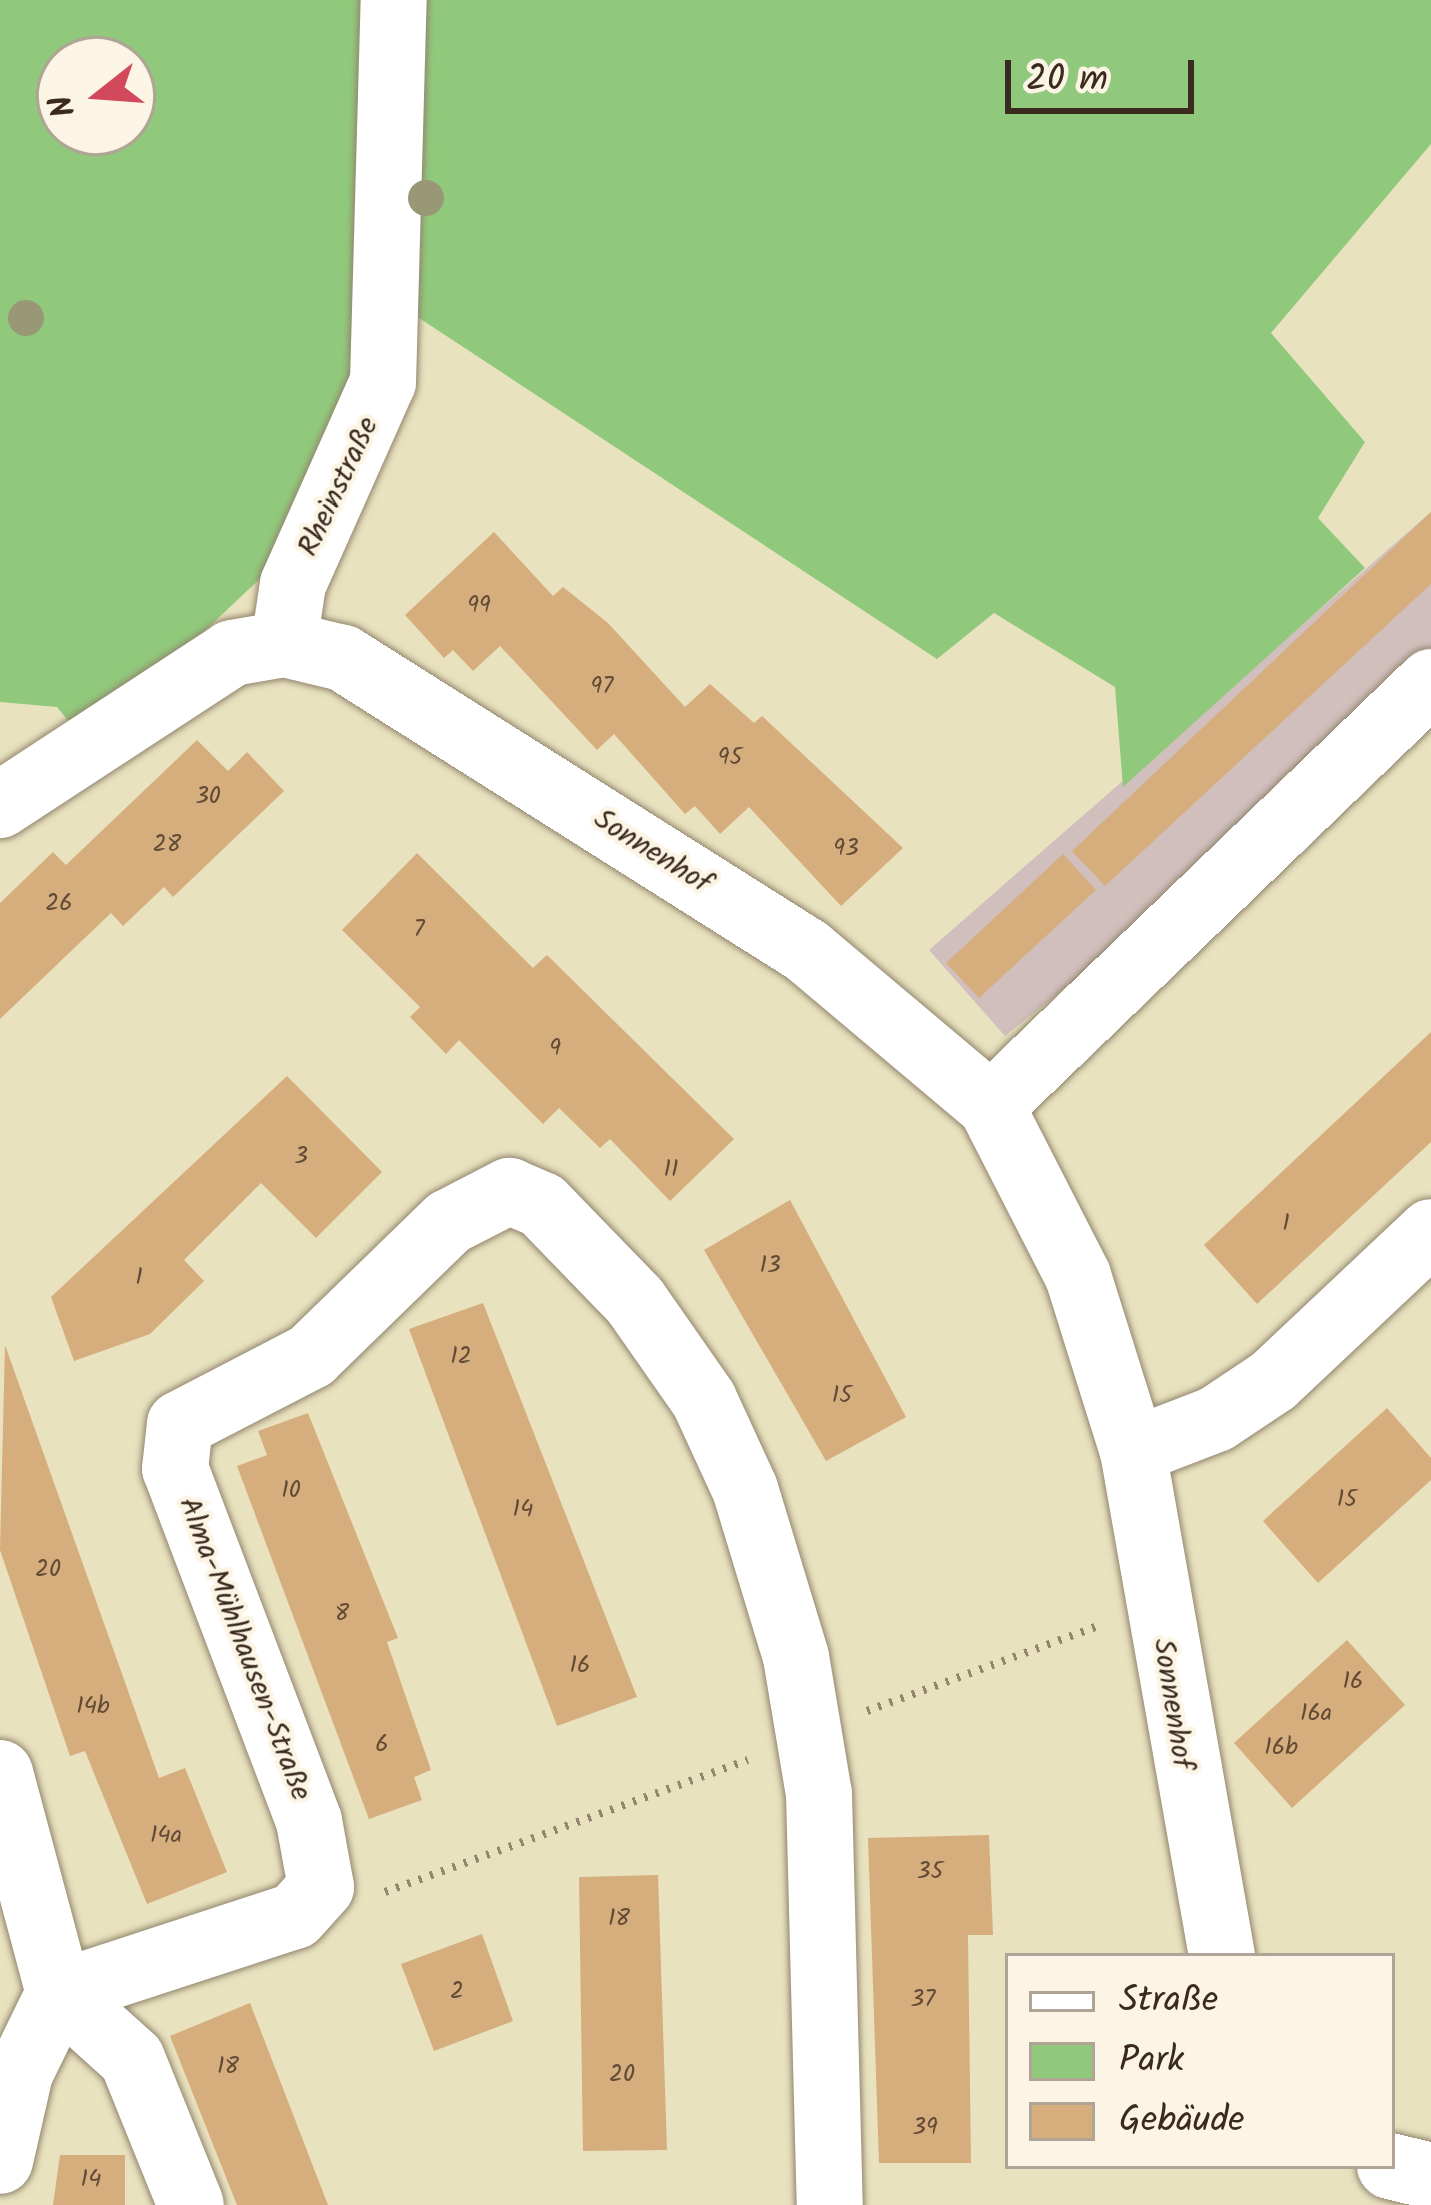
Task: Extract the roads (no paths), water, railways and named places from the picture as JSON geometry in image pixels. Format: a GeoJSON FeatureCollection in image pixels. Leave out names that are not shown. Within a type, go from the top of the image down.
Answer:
{"type":"FeatureCollection","features":[{"type":"Feature","properties":{"kind":"street","name":"Rheinstraße"},"geometry":{"type":"LineString","coordinates":[[284,644],[292,584],[383,382],[394,0]]}},
{"type":"Feature","properties":{"kind":"street"},"geometry":{"type":"LineString","coordinates":[[0,805],[232,653],[284,644]]}},
{"type":"Feature","properties":{"kind":"street","name":"Sonnenhof"},"geometry":{"type":"LineString","coordinates":[[284,644],[343,658],[734,903],[862,991],[991,1106],[1078,1276],[1133,1451],[1221,1953]]}},
{"type":"Feature","properties":{"kind":"street"},"geometry":{"type":"LineString","coordinates":[[991,1106],[1431,682]]}},
{"type":"Feature","properties":{"kind":"street","name":"Alma-Mühlhausen-Straße"},"geometry":{"type":"LineString","coordinates":[[59,1993],[295,1916],[321,1887],[309,1821],[176,1469],[180,1424],[311,1357],[491,1194],[526,1197],[556,1218],[635,1301],[704,1400],[745,1489],[811,1735],[825,1856],[830,2205]]}},
{"type":"Feature","properties":{"kind":"street"},"geometry":{"type":"LineString","coordinates":[[1133,1451],[1216,1419],[1273,1381],[1431,1232]]}},
{"type":"Feature","properties":{"kind":"street"},"geometry":{"type":"LineString","coordinates":[[0,1773],[59,1993],[132,2059],[191,2205]]}},
{"type":"Feature","properties":{"kind":"street"},"geometry":{"type":"LineString","coordinates":[[0,2156],[20,2073],[59,1993]]}},
{"type":"Feature","properties":{"kind":"street"},"geometry":{"type":"LineString","coordinates":[[1395,2167],[1431,2176]]}}]}
